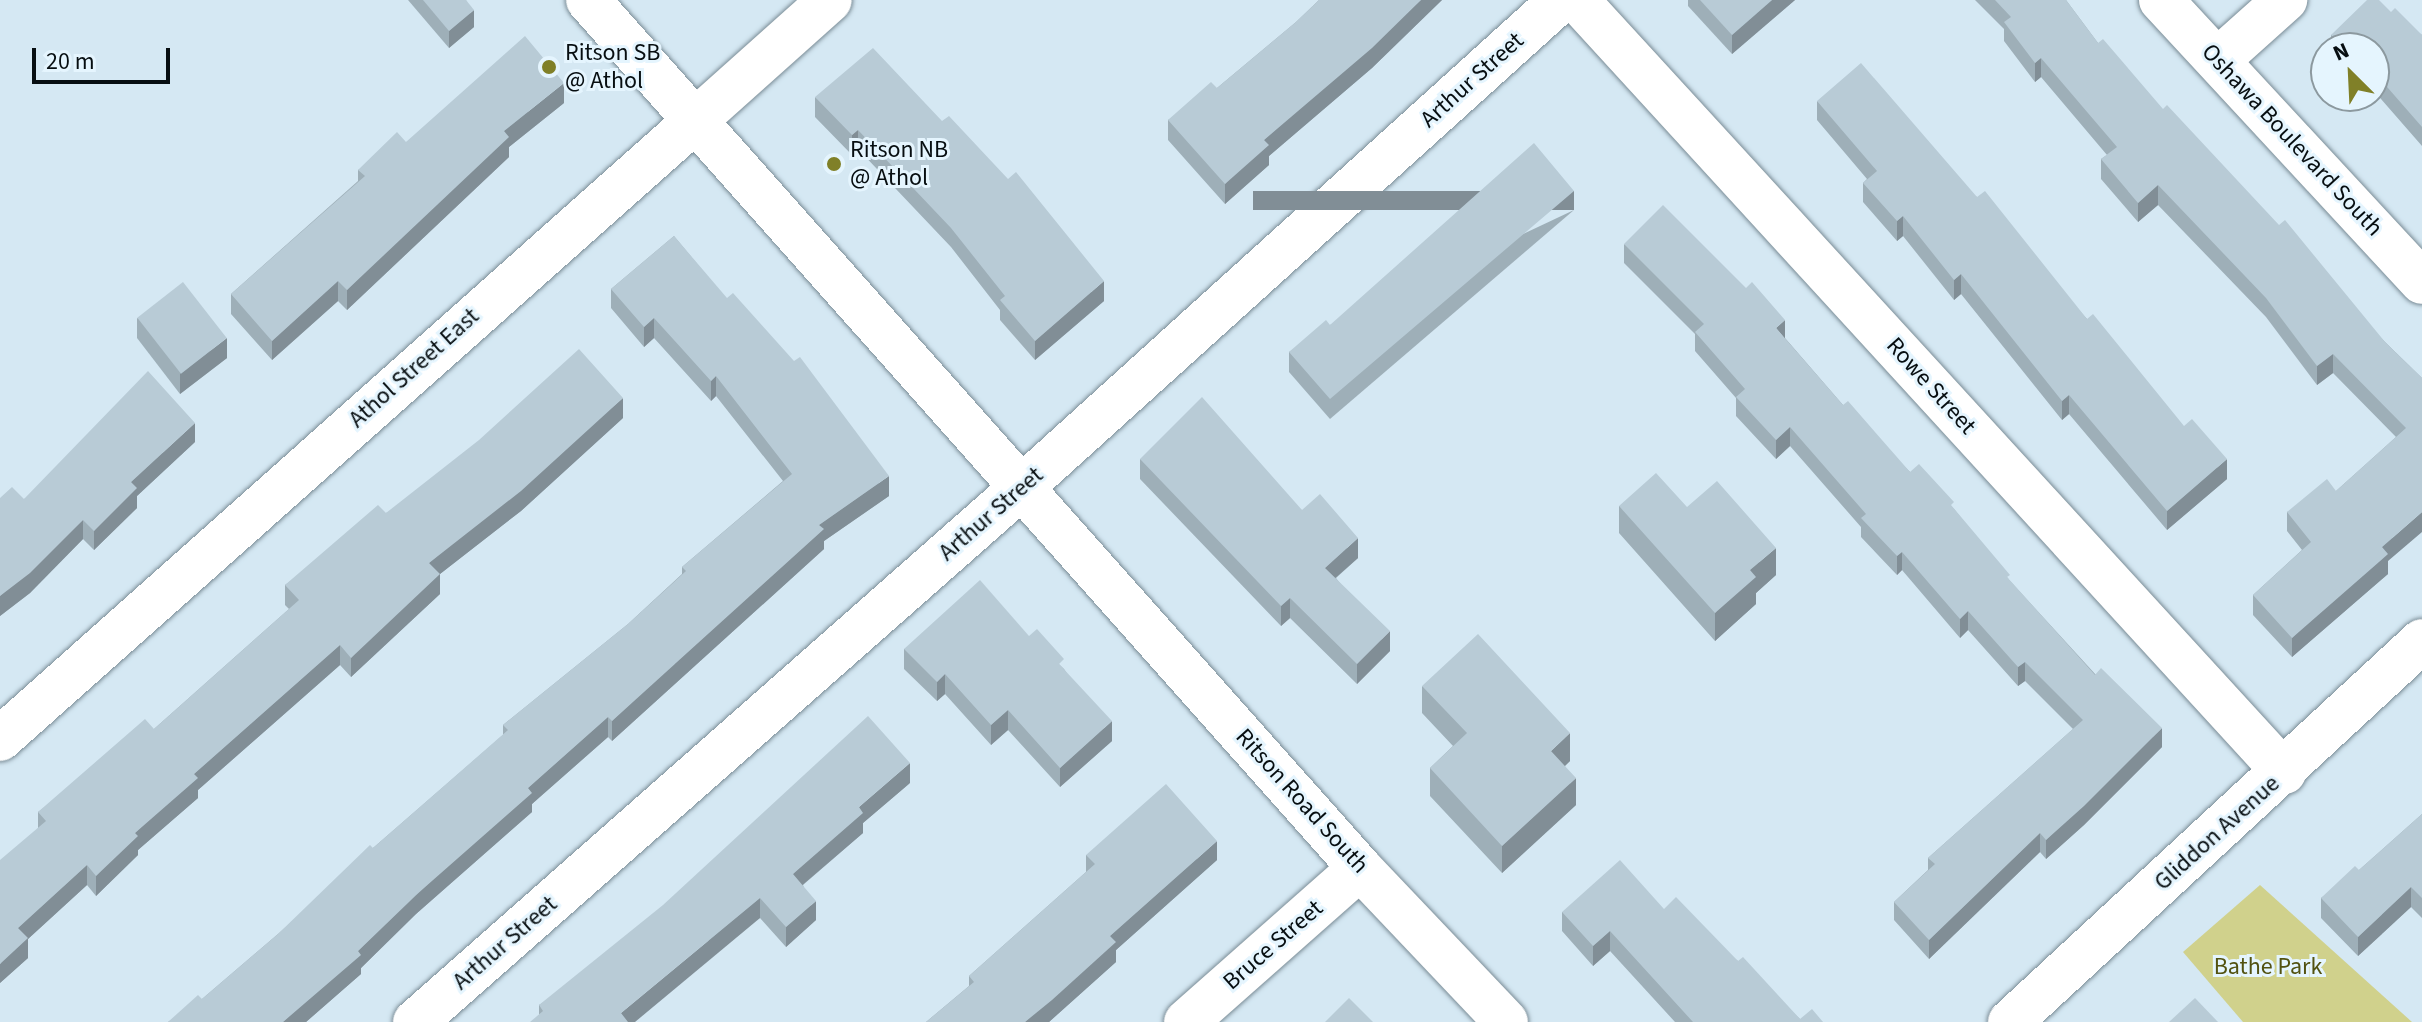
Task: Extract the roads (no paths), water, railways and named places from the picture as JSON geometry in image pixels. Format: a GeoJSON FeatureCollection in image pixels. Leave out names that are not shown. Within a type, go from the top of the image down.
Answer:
{"type":"FeatureCollection","features":[{"type":"Feature","properties":{"kind":"street","name":"Ritson Road South"},"geometry":{"type":"LineString","coordinates":[[588,0],[1360,868],[1506,1022]]}},
{"type":"Feature","properties":{"kind":"street","name":"Athol Street East"},"geometry":{"type":"LineString","coordinates":[[0,739],[830,0]]}},
{"type":"Feature","properties":{"kind":"street","name":"Arthur Street"},"geometry":{"type":"LineString","coordinates":[[415,1022],[1022,487],[1561,0]]}},
{"type":"Feature","properties":{"kind":"street","name":"Rowe Street"},"geometry":{"type":"LineString","coordinates":[[1577,0],[2284,772]]}},
{"type":"Feature","properties":{"kind":"street","name":"Oshawa Boulevard South"},"geometry":{"type":"LineString","coordinates":[[2161,0],[2219,59],[2422,282]]}},
{"type":"Feature","properties":{"kind":"street"},"geometry":{"type":"LineString","coordinates":[[2219,59],[2285,0]]}},
{"type":"Feature","properties":{"kind":"street","name":"Gliddon Avenue"},"geometry":{"type":"LineString","coordinates":[[2010,1022],[2284,772],[2422,641]]}},
{"type":"Feature","properties":{"kind":"street","name":"Bruce Street"},"geometry":{"type":"LineString","coordinates":[[1186,1022],[1360,868]]}},
{"type":"Feature","properties":{"kind":"place","name":"Ritson SB @ Athol"},"geometry":{"type":"Point","coordinates":[549,67]}},
{"type":"Feature","properties":{"kind":"place","name":"Ritson NB @ Athol"},"geometry":{"type":"Point","coordinates":[834,164]}},
{"type":"Feature","properties":{"kind":"park label","name":"Bathe Park"},"geometry":{"type":"Point","coordinates":[2268,967]}}]}
